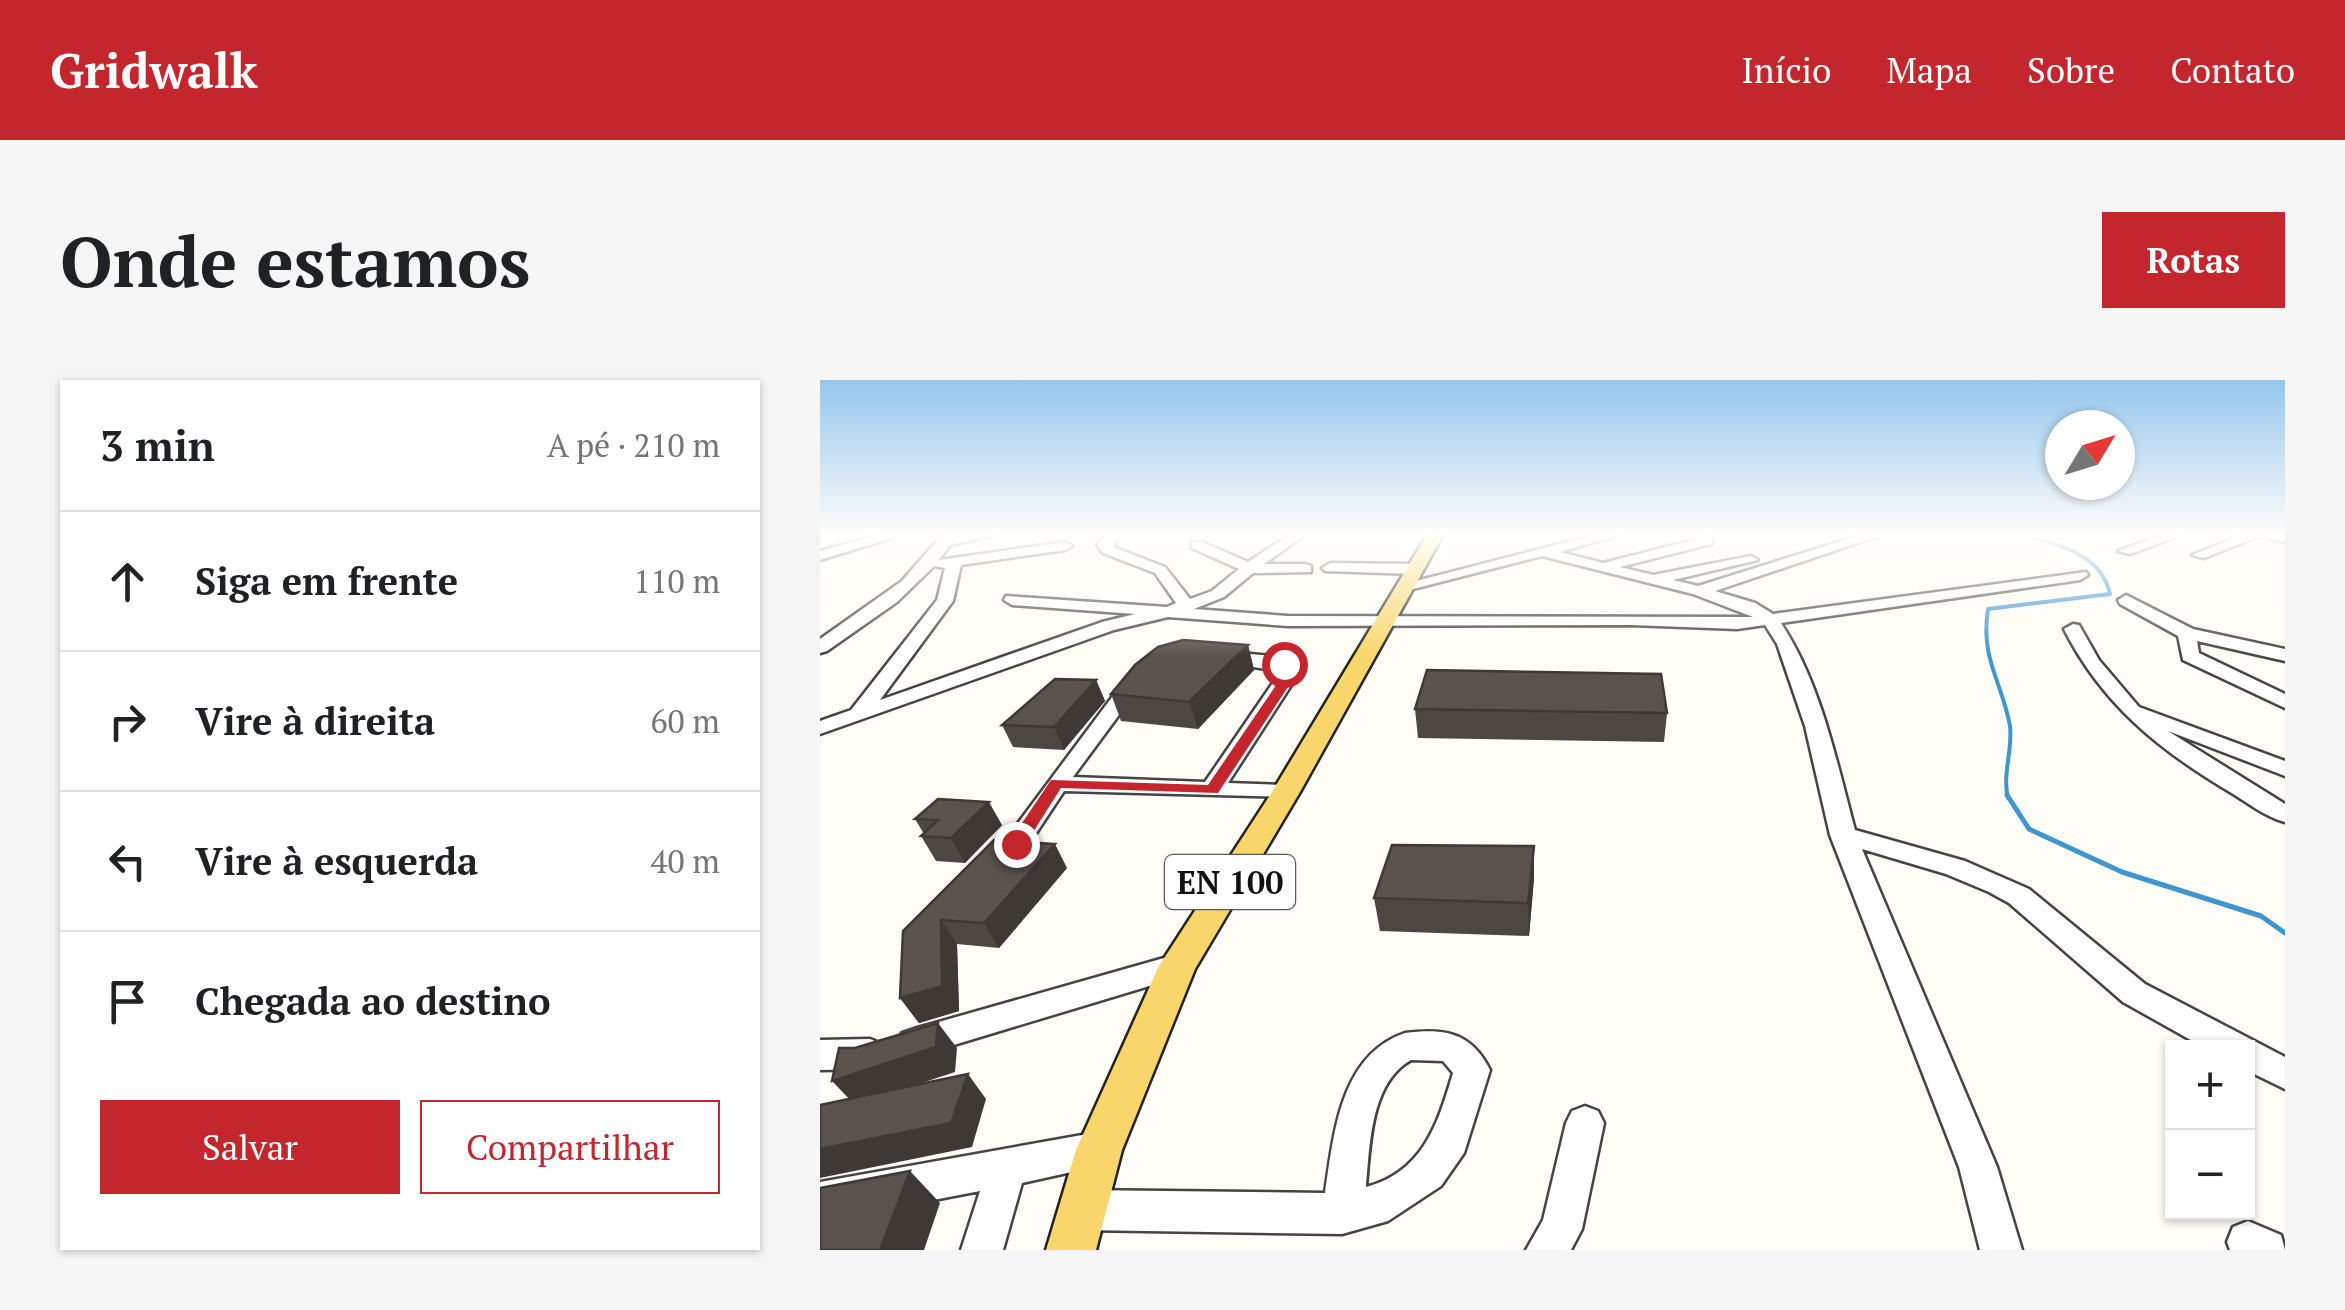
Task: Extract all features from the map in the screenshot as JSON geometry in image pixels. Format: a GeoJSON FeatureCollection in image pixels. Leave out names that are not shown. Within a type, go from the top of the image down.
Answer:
{"type":"FeatureCollection","features":[{"type":"Feature","properties":{"kind":"main road","name":"EN 100"},"geometry":{"type":"LineString","coordinates":[[1071,1250],[1098,1150],[1178,966],[1286,792],[1410,577]]}},
{"type":"Feature","properties":{"kind":"street"},"geometry":{"type":"LineString","coordinates":[[823,643],[884,606],[914,576]]}},
{"type":"Feature","properties":{"kind":"street"},"geometry":{"type":"LineString","coordinates":[[859,714],[945,601],[951,576]]}},
{"type":"Feature","properties":{"kind":"street"},"geometry":{"type":"LineString","coordinates":[[1163,576],[1179,609]]}},
{"type":"Feature","properties":{"kind":"street"},"geometry":{"type":"LineString","coordinates":[[820,728],[1108,626],[1179,609],[1218,594],[1241,576]]}},
{"type":"Feature","properties":{"kind":"street"},"geometry":{"type":"LineString","coordinates":[[1398,576],[1418,576]]}},
{"type":"Feature","properties":{"kind":"street"},"geometry":{"type":"LineString","coordinates":[[1641,576],[1749,607],[1772,620],[1786,644],[1816,726],[1844,836],[1978,1167],[2001,1250]]}},
{"type":"Feature","properties":{"kind":"street"},"geometry":{"type":"LineString","coordinates":[[1654,579],[1671,576]]}},
{"type":"Feature","properties":{"kind":"street"},"geometry":{"type":"LineString","coordinates":[[1699,591],[1748,576]]}},
{"type":"Feature","properties":{"kind":"street"},"geometry":{"type":"LineString","coordinates":[[1012,600],[1179,609],[1236,618],[1383,623],[1547,620],[1737,624],[2076,576]]}},
{"type":"Feature","properties":{"kind":"street"},"geometry":{"type":"LineString","coordinates":[[2126,600],[2187,634],[2285,655]]}},
{"type":"Feature","properties":{"kind":"street"},"geometry":{"type":"LineString","coordinates":[[2074,629],[2084,656],[2125,709],[2161,738],[2285,814]]}},
{"type":"Feature","properties":{"kind":"street"},"geometry":{"type":"LineString","coordinates":[[2187,634],[2190,656],[2285,702]]}},
{"type":"Feature","properties":{"kind":"street"},"geometry":{"type":"LineString","coordinates":[[1194,654],[1284,664],[1292,670],[1212,790]]}},
{"type":"Feature","properties":{"kind":"street"},"geometry":{"type":"LineString","coordinates":[[1016,844],[1133,686],[1137,671],[1150,664]]}},
{"type":"Feature","properties":{"kind":"street"},"geometry":{"type":"LineString","coordinates":[[2125,709],[2179,725],[2285,769]]}},
{"type":"Feature","properties":{"kind":"street"},"geometry":{"type":"LineString","coordinates":[[1057,784],[1286,792]]}},
{"type":"Feature","properties":{"kind":"street"},"geometry":{"type":"LineString","coordinates":[[1844,836],[1962,869],[1998,884],[2019,896],[2134,993],[2221,1040]]}},
{"type":"Feature","properties":{"kind":"street"},"geometry":{"type":"LineString","coordinates":[[820,1075],[876,1054],[1178,966]]}},
{"type":"Feature","properties":{"kind":"street"},"geometry":{"type":"LineString","coordinates":[[1082,1210],[1342,1214],[1388,1201],[1427,1173],[1451,1141],[1472,1070],[1452,1047],[1404,1047],[1376,1066],[1363,1092],[1342,1214]]}},
{"type":"Feature","properties":{"kind":"street"},"geometry":{"type":"LineString","coordinates":[[820,1054],[876,1054]]}},
{"type":"Feature","properties":{"kind":"street"},"geometry":{"type":"LineString","coordinates":[[2255,1058],[2285,1074]]}},
{"type":"Feature","properties":{"kind":"street"},"geometry":{"type":"LineString","coordinates":[[1548,1250],[1561,1229],[1585,1123]]}},
{"type":"Feature","properties":{"kind":"street"},"geometry":{"type":"LineString","coordinates":[[820,1202],[1098,1150]]}},
{"type":"Feature","properties":{"kind":"street"},"geometry":{"type":"LineString","coordinates":[[982,1250],[1007,1166]]}},
{"type":"Feature","properties":{"kind":"building"},"geometry":{"type":"Polygon","coordinates":[[[1183,640],[1248,645],[1189,702],[1111,694],[1135,665],[1158,647],[1183,640]]]}},
{"type":"Feature","properties":{"kind":"building"},"geometry":{"type":"Polygon","coordinates":[[[1427,670],[1661,674],[1667,713],[1415,709],[1427,670]]]}},
{"type":"Feature","properties":{"kind":"building"},"geometry":{"type":"Polygon","coordinates":[[[1055,679],[1096,680],[1054,727],[1002,725],[1055,679]]]}},
{"type":"Feature","properties":{"kind":"building"},"geometry":{"type":"Polygon","coordinates":[[[938,799],[989,802],[951,838],[921,836],[938,820],[915,819],[938,799]]]}},
{"type":"Feature","properties":{"kind":"building"},"geometry":{"type":"Polygon","coordinates":[[[994,840],[1055,844],[984,923],[941,920],[942,986],[900,998],[903,931],[994,840]]]}},
{"type":"Feature","properties":{"kind":"building"},"geometry":{"type":"Polygon","coordinates":[[[1392,845],[1534,846],[1528,903],[1374,898],[1392,845]]]}},
{"type":"Feature","properties":{"kind":"building"},"geometry":{"type":"Polygon","coordinates":[[[938,1023],[936,1047],[832,1081],[839,1048],[855,1048],[938,1023]]]}},
{"type":"Feature","properties":{"kind":"building"},"geometry":{"type":"Polygon","coordinates":[[[968,1074],[951,1123],[820,1149],[820,1105],[968,1074]]]}},
{"type":"Feature","properties":{"kind":"building"},"geometry":{"type":"Polygon","coordinates":[[[910,1171],[880,1250],[820,1250],[820,1188],[910,1171]]]}},
{"type":"Feature","properties":{"kind":"waterway"},"geometry":{"type":"LineString","coordinates":[[2008,796],[2010,726],[1989,656],[1988,609],[2110,594],[2102,576]]}},
{"type":"Feature","properties":{"kind":"waterway"},"geometry":{"type":"LineString","coordinates":[[2008,796],[2029,829],[2122,872],[2261,916],[2285,933]]}},
{"type":"Feature","properties":{"kind":"route"},"geometry":{"type":"LineString","coordinates":[[1016,844],[1057,784],[1212,790],[1290,675],[1292,670],[1284,664]]}}]}
